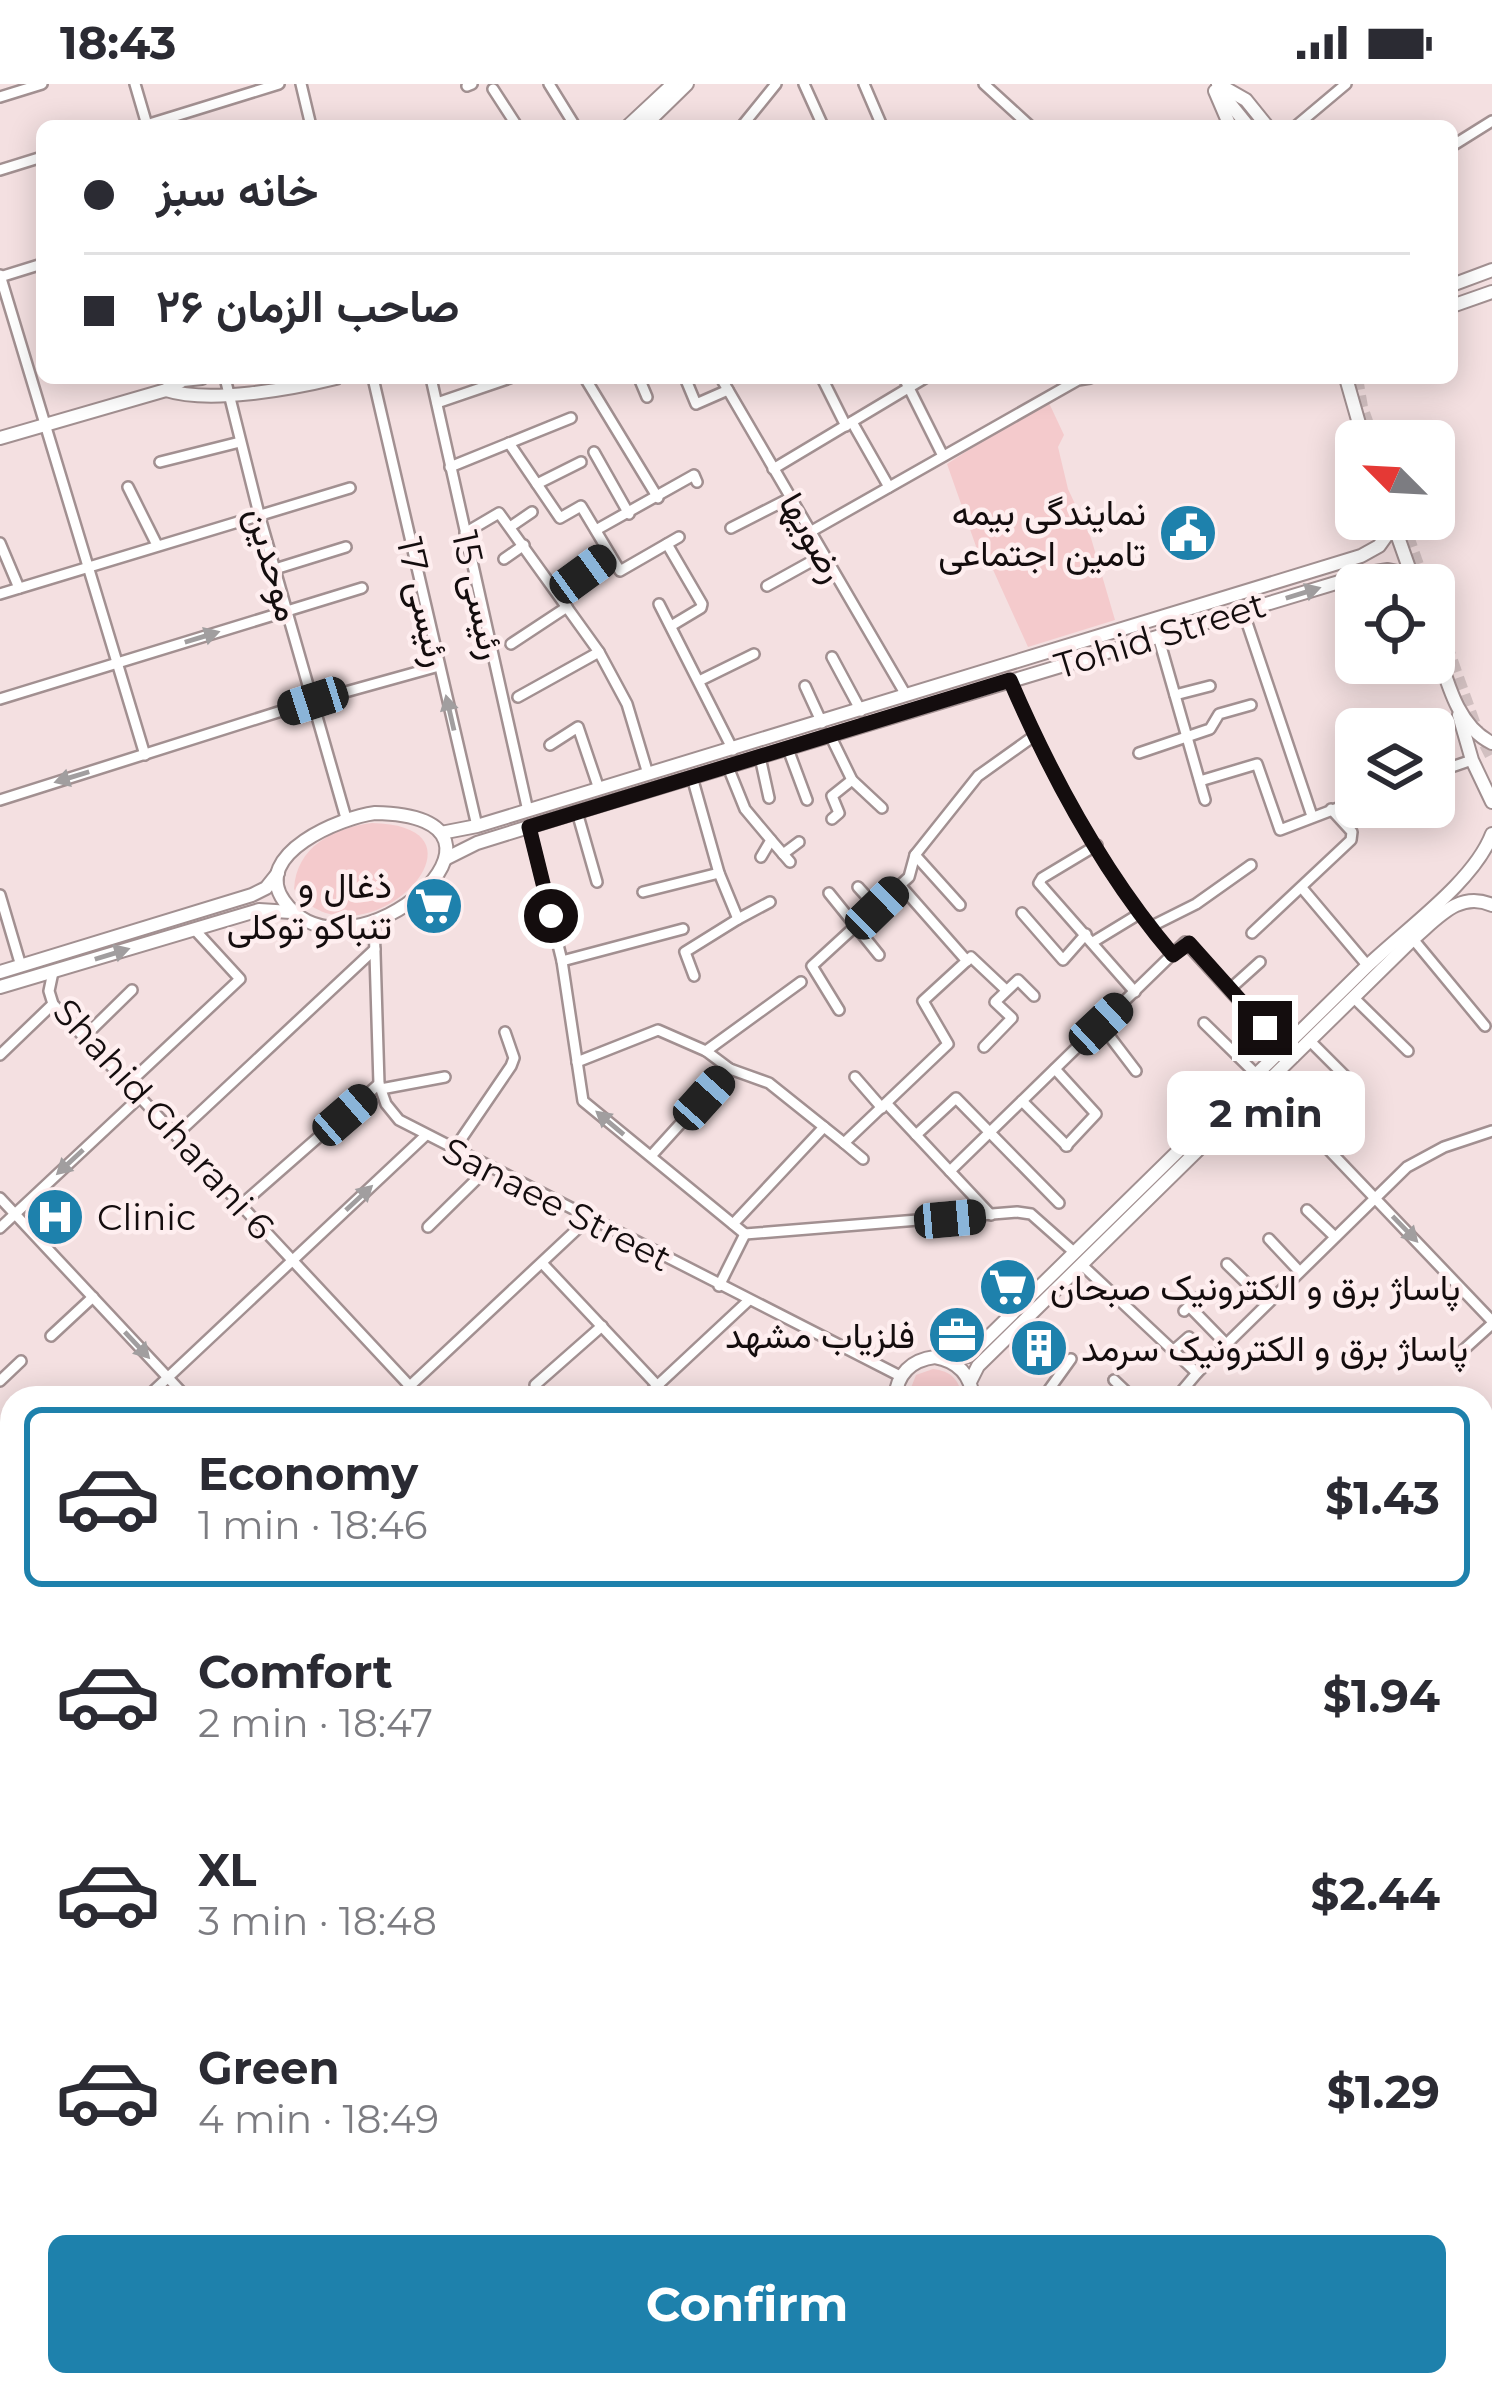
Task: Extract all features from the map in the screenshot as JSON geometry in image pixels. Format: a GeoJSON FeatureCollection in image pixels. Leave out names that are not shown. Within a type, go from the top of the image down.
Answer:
{"type":"FeatureCollection","features":[{"type":"Feature","properties":{"kind":"main road"},"geometry":{"type":"LineString","coordinates":[[634,120],[673,84]]}},
{"type":"Feature","properties":{"kind":"main road"},"geometry":{"type":"LineString","coordinates":[[650,120],[687,84]]}},
{"type":"Feature","properties":{"kind":"main road"},"geometry":{"type":"LineString","coordinates":[[1215,84],[1243,120]]}},
{"type":"Feature","properties":{"kind":"main road"},"geometry":{"type":"LineString","coordinates":[[1215,84],[1228,120]]}},
{"type":"Feature","properties":{"kind":"main road"},"geometry":{"type":"LineString","coordinates":[[1215,84],[1246,100],[1262,120]]}},
{"type":"Feature","properties":{"kind":"main road"},"geometry":{"type":"LineString","coordinates":[[1458,283],[1492,270]]}},
{"type":"Feature","properties":{"kind":"main road"},"geometry":{"type":"LineString","coordinates":[[1458,304],[1492,292]]}},
{"type":"Feature","properties":{"kind":"main road"},"geometry":{"type":"LineString","coordinates":[[0,438],[176,384]]}},
{"type":"Feature","properties":{"kind":"main road"},"geometry":{"type":"LineString","coordinates":[[166,390],[184,396],[227,385],[284,391],[312,384]]}},
{"type":"Feature","properties":{"kind":"main road"},"geometry":{"type":"LineString","coordinates":[[1348,384],[1358,420]]}},
{"type":"Feature","properties":{"kind":"main road"},"geometry":{"type":"LineString","coordinates":[[447,858],[477,843],[760,758],[906,695],[1374,551],[1381,540]]}},
{"type":"Feature","properties":{"kind":"main road","name":"Tohid Street"},"geometry":{"type":"LineString","coordinates":[[826,729],[1335,583]]}},
{"type":"Feature","properties":{"kind":"main road"},"geometry":{"type":"LineString","coordinates":[[1449,684],[1472,760],[1492,802]]}},
{"type":"Feature","properties":{"kind":"main road"},"geometry":{"type":"LineString","coordinates":[[1457,708],[1483,739],[1492,742]]}},
{"type":"Feature","properties":{"kind":"main road"},"geometry":{"type":"LineString","coordinates":[[441,833],[733,750],[826,729]]}},
{"type":"Feature","properties":{"kind":"main road"},"geometry":{"type":"LineString","coordinates":[[0,972],[252,895],[266,888],[305,838],[346,818],[391,813],[411,816],[441,833],[448,845],[447,858],[431,886],[374,921],[331,925],[291,912],[259,910],[0,987]]}},
{"type":"Feature","properties":{"kind":"main road"},"geometry":{"type":"LineString","coordinates":[[1261,1079],[1282,1048],[1467,873],[1492,833]]}},
{"type":"Feature","properties":{"kind":"main road"},"geometry":{"type":"LineString","coordinates":[[280,871],[278,893],[291,912]]}},
{"type":"Feature","properties":{"kind":"main road"},"geometry":{"type":"LineString","coordinates":[[970,1382],[978,1366],[1078,1259],[1261,1079],[1310,1041],[1451,907],[1486,902]]}},
{"type":"Feature","properties":{"kind":"main road"},"geometry":{"type":"LineString","coordinates":[[898,1386],[901,1376],[925,1358],[969,1356],[1078,1259]]}},
{"type":"Feature","properties":{"kind":"main road"},"geometry":{"type":"LineString","coordinates":[[949,1360],[962,1369],[971,1386]]}},
{"type":"Feature","properties":{"kind":"street"},"geometry":{"type":"LineString","coordinates":[[0,97],[42,84]]}},
{"type":"Feature","properties":{"kind":"street"},"geometry":{"type":"LineString","coordinates":[[136,84],[145,120]]}},
{"type":"Feature","properties":{"kind":"street"},"geometry":{"type":"LineString","coordinates":[[165,120],[279,84]]}},
{"type":"Feature","properties":{"kind":"street"},"geometry":{"type":"LineString","coordinates":[[301,84],[310,120]]}},
{"type":"Feature","properties":{"kind":"street"},"geometry":{"type":"LineString","coordinates":[[548,84],[570,120]]}},
{"type":"Feature","properties":{"kind":"street"},"geometry":{"type":"LineString","coordinates":[[747,120],[776,84]]}},
{"type":"Feature","properties":{"kind":"street"},"geometry":{"type":"LineString","coordinates":[[804,84],[821,120]]}},
{"type":"Feature","properties":{"kind":"street"},"geometry":{"type":"LineString","coordinates":[[864,84],[879,120]]}},
{"type":"Feature","properties":{"kind":"street"},"geometry":{"type":"LineString","coordinates":[[984,84],[1023,120]]}},
{"type":"Feature","properties":{"kind":"street"},"geometry":{"type":"LineString","coordinates":[[1303,120],[1347,85]]}},
{"type":"Feature","properties":{"kind":"street"},"geometry":{"type":"LineString","coordinates":[[493,89],[514,120]]}},
{"type":"Feature","properties":{"kind":"street"},"geometry":{"type":"LineString","coordinates":[[1458,142],[1492,121]]}},
{"type":"Feature","properties":{"kind":"street"},"geometry":{"type":"LineString","coordinates":[[0,170],[36,159]]}},
{"type":"Feature","properties":{"kind":"street"},"geometry":{"type":"LineString","coordinates":[[36,266],[0,276],[145,755]]}},
{"type":"Feature","properties":{"kind":"street","name":"رئیسی 17"},"geometry":{"type":"LineString","coordinates":[[374,384],[477,826]]}},
{"type":"Feature","properties":{"kind":"street","name":"رئیسی 15"},"geometry":{"type":"LineString","coordinates":[[432,384],[529,811]]}},
{"type":"Feature","properties":{"kind":"street"},"geometry":{"type":"LineString","coordinates":[[437,403],[492,384]]}},
{"type":"Feature","properties":{"kind":"street"},"geometry":{"type":"LineString","coordinates":[[589,384],[658,498]]}},
{"type":"Feature","properties":{"kind":"street"},"geometry":{"type":"LineString","coordinates":[[642,384],[647,397]]}},
{"type":"Feature","properties":{"kind":"street"},"geometry":{"type":"LineString","coordinates":[[688,384],[696,404],[728,390]]}},
{"type":"Feature","properties":{"kind":"street","name":"رضویها"},"geometry":{"type":"LineString","coordinates":[[724,384],[906,695]]}},
{"type":"Feature","properties":{"kind":"street"},"geometry":{"type":"LineString","coordinates":[[826,384],[889,487]]}},
{"type":"Feature","properties":{"kind":"street"},"geometry":{"type":"LineString","coordinates":[[773,469],[905,384]]}},
{"type":"Feature","properties":{"kind":"street"},"geometry":{"type":"LineString","coordinates":[[907,384],[943,456]]}},
{"type":"Feature","properties":{"kind":"street"},"geometry":{"type":"LineString","coordinates":[[810,532],[1073,384]]}},
{"type":"Feature","properties":{"kind":"street","name":"موحدین"},"geometry":{"type":"LineString","coordinates":[[227,385],[346,818]]}},
{"type":"Feature","properties":{"kind":"street"},"geometry":{"type":"LineString","coordinates":[[450,467],[571,418]]}},
{"type":"Feature","properties":{"kind":"street"},"geometry":{"type":"LineString","coordinates":[[160,462],[240,442]]}},
{"type":"Feature","properties":{"kind":"street"},"geometry":{"type":"LineString","coordinates":[[509,443],[560,518],[580,506],[620,571],[679,537]]}},
{"type":"Feature","properties":{"kind":"street"},"geometry":{"type":"LineString","coordinates":[[594,452],[629,514]]}},
{"type":"Feature","properties":{"kind":"street"},"geometry":{"type":"LineString","coordinates":[[537,484],[581,462]]}},
{"type":"Feature","properties":{"kind":"street"},"geometry":{"type":"LineString","coordinates":[[596,530],[694,476],[697,482]]}},
{"type":"Feature","properties":{"kind":"street"},"geometry":{"type":"LineString","coordinates":[[128,487],[157,545]]}},
{"type":"Feature","properties":{"kind":"street"},"geometry":{"type":"LineString","coordinates":[[0,594],[350,488]]}},
{"type":"Feature","properties":{"kind":"street"},"geometry":{"type":"LineString","coordinates":[[731,528],[790,498]]}},
{"type":"Feature","properties":{"kind":"street"},"geometry":{"type":"LineString","coordinates":[[510,527],[532,512]]}},
{"type":"Feature","properties":{"kind":"street"},"geometry":{"type":"LineString","coordinates":[[465,533],[499,513],[524,545],[599,652],[627,704],[648,774]]}},
{"type":"Feature","properties":{"kind":"street"},"geometry":{"type":"LineString","coordinates":[[0,543],[20,588]]}},
{"type":"Feature","properties":{"kind":"street"},"geometry":{"type":"LineString","coordinates":[[668,544],[702,604],[671,626]]}},
{"type":"Feature","properties":{"kind":"street"},"geometry":{"type":"LineString","coordinates":[[504,559],[524,545]]}},
{"type":"Feature","properties":{"kind":"street"},"geometry":{"type":"LineString","coordinates":[[275,569],[346,547]]}},
{"type":"Feature","properties":{"kind":"street"},"geometry":{"type":"LineString","coordinates":[[583,574],[610,554]]}},
{"type":"Feature","properties":{"kind":"street"},"geometry":{"type":"LineString","coordinates":[[767,586],[824,555]]}},
{"type":"Feature","properties":{"kind":"street"},"geometry":{"type":"LineString","coordinates":[[0,699],[362,588]]}},
{"type":"Feature","properties":{"kind":"street"},"geometry":{"type":"LineString","coordinates":[[659,604],[733,750]]}},
{"type":"Feature","properties":{"kind":"street"},"geometry":{"type":"LineString","coordinates":[[511,644],[567,607]]}},
{"type":"Feature","properties":{"kind":"street"},"geometry":{"type":"LineString","coordinates":[[1243,611],[1312,816]]}},
{"type":"Feature","properties":{"kind":"street"},"geometry":{"type":"LineString","coordinates":[[1158,636],[1205,800]]}},
{"type":"Feature","properties":{"kind":"street"},"geometry":{"type":"LineString","coordinates":[[518,697],[599,652]]}},
{"type":"Feature","properties":{"kind":"street"},"geometry":{"type":"LineString","coordinates":[[699,681],[754,654]]}},
{"type":"Feature","properties":{"kind":"street"},"geometry":{"type":"LineString","coordinates":[[832,657],[861,711]]}},
{"type":"Feature","properties":{"kind":"street"},"geometry":{"type":"LineString","coordinates":[[0,800],[439,666]]}},
{"type":"Feature","properties":{"kind":"street"},"geometry":{"type":"LineString","coordinates":[[1010,680],[1064,797],[1139,914],[1173,955]]}},
{"type":"Feature","properties":{"kind":"street"},"geometry":{"type":"LineString","coordinates":[[805,686],[852,780],[883,808]]}},
{"type":"Feature","properties":{"kind":"street"},"geometry":{"type":"LineString","coordinates":[[1175,695],[1210,686]]}},
{"type":"Feature","properties":{"kind":"street"},"geometry":{"type":"LineString","coordinates":[[1139,753],[1187,739],[1210,729],[1219,714],[1251,705]]}},
{"type":"Feature","properties":{"kind":"street"},"geometry":{"type":"LineString","coordinates":[[550,745],[578,727],[599,789]]}},
{"type":"Feature","properties":{"kind":"street"},"geometry":{"type":"LineString","coordinates":[[839,1010],[812,966],[909,877],[914,855],[978,776],[1034,736]]}},
{"type":"Feature","properties":{"kind":"street"},"geometry":{"type":"LineString","coordinates":[[788,748],[807,800]]}},
{"type":"Feature","properties":{"kind":"street"},"geometry":{"type":"LineString","coordinates":[[760,758],[769,798]]}},
{"type":"Feature","properties":{"kind":"street"},"geometry":{"type":"LineString","coordinates":[[1455,766],[1472,760]]}},
{"type":"Feature","properties":{"kind":"street"},"geometry":{"type":"LineString","coordinates":[[1200,781],[1257,764],[1280,830],[1335,808]]}},
{"type":"Feature","properties":{"kind":"street"},"geometry":{"type":"LineString","coordinates":[[728,767],[745,809],[787,858],[800,842]]}},
{"type":"Feature","properties":{"kind":"street"},"geometry":{"type":"LineString","coordinates":[[692,777],[719,873],[738,919]]}},
{"type":"Feature","properties":{"kind":"street"},"geometry":{"type":"LineString","coordinates":[[832,819],[839,813],[832,796],[852,780]]}},
{"type":"Feature","properties":{"kind":"street"},"geometry":{"type":"LineString","coordinates":[[1252,933],[1354,836],[1331,809]]}},
{"type":"Feature","properties":{"kind":"street"},"geometry":{"type":"LineString","coordinates":[[578,812],[597,882]]}},
{"type":"Feature","properties":{"kind":"street"},"geometry":{"type":"LineString","coordinates":[[529,827],[562,961],[583,1101],[745,1234],[1031,1214],[1197,1373]]}},
{"type":"Feature","properties":{"kind":"street"},"geometry":{"type":"LineString","coordinates":[[761,857],[771,840]]}},
{"type":"Feature","properties":{"kind":"street"},"geometry":{"type":"LineString","coordinates":[[1097,844],[1039,880],[1135,992]]}},
{"type":"Feature","properties":{"kind":"street"},"geometry":{"type":"LineString","coordinates":[[914,855],[960,905]]}},
{"type":"Feature","properties":{"kind":"street"},"geometry":{"type":"LineString","coordinates":[[1150,927],[1196,904],[1251,865]]}},
{"type":"Feature","properties":{"kind":"street"},"geometry":{"type":"LineString","coordinates":[[643,892],[719,873]]}},
{"type":"Feature","properties":{"kind":"street"},"geometry":{"type":"LineString","coordinates":[[900,885],[969,959],[1006,990]]}},
{"type":"Feature","properties":{"kind":"street"},"geometry":{"type":"LineString","coordinates":[[858,887],[877,908]]}},
{"type":"Feature","properties":{"kind":"street"},"geometry":{"type":"LineString","coordinates":[[1302,888],[1367,965]]}},
{"type":"Feature","properties":{"kind":"street"},"geometry":{"type":"LineString","coordinates":[[829,893],[879,955]]}},
{"type":"Feature","properties":{"kind":"street"},"geometry":{"type":"LineString","coordinates":[[0,896],[21,966]]}},
{"type":"Feature","properties":{"kind":"street"},"geometry":{"type":"LineString","coordinates":[[694,976],[685,952],[770,902]]}},
{"type":"Feature","properties":{"kind":"street"},"geometry":{"type":"LineString","coordinates":[[1022,913],[1063,960],[1090,938],[1139,914]]}},
{"type":"Feature","properties":{"kind":"street"},"geometry":{"type":"LineString","coordinates":[[374,921],[380,1087]]}},
{"type":"Feature","properties":{"kind":"street"},"geometry":{"type":"LineString","coordinates":[[562,961],[683,929]]}},
{"type":"Feature","properties":{"kind":"street"},"geometry":{"type":"LineString","coordinates":[[128,1084],[240,979],[195,930]]}},
{"type":"Feature","properties":{"kind":"street"},"geometry":{"type":"LineString","coordinates":[[1413,939],[1485,1026]]}},
{"type":"Feature","properties":{"kind":"street"},"geometry":{"type":"LineString","coordinates":[[950,1171],[1187,942],[1282,1048]]}},
{"type":"Feature","properties":{"kind":"street"},"geometry":{"type":"LineString","coordinates":[[176,1135],[375,949]]}},
{"type":"Feature","properties":{"kind":"street"},"geometry":{"type":"LineString","coordinates":[[844,1143],[948,1042],[922,1004],[969,959]]}},
{"type":"Feature","properties":{"kind":"street"},"geometry":{"type":"LineString","coordinates":[[1230,989],[1260,962]]}},
{"type":"Feature","properties":{"kind":"street","name":"Shahid Gharani 6"},"geometry":{"type":"LineString","coordinates":[[53,972],[49,992],[53,1004],[410,1386]]}},
{"type":"Feature","properties":{"kind":"street"},"geometry":{"type":"LineString","coordinates":[[983,1047],[1012,1018],[995,1002],[1006,990],[1018,980],[1034,995]]}},
{"type":"Feature","properties":{"kind":"street"},"geometry":{"type":"LineString","coordinates":[[706,1051],[801,982]]}},
{"type":"Feature","properties":{"kind":"street"},"geometry":{"type":"LineString","coordinates":[[84,1037],[132,990]]}},
{"type":"Feature","properties":{"kind":"street"},"geometry":{"type":"LineString","coordinates":[[1354,998],[1408,1051]]}},
{"type":"Feature","properties":{"kind":"street"},"geometry":{"type":"LineString","coordinates":[[0,1055],[53,1004]]}},
{"type":"Feature","properties":{"kind":"street"},"geometry":{"type":"LineString","coordinates":[[1204,1023],[1492,1322],[1460,1353]]}},
{"type":"Feature","properties":{"kind":"street"},"geometry":{"type":"LineString","coordinates":[[1101,1024],[1136,1071]]}},
{"type":"Feature","properties":{"kind":"street"},"geometry":{"type":"LineString","coordinates":[[578,1062],[654,1030],[706,1051],[730,1069],[769,1083],[863,1160]]}},
{"type":"Feature","properties":{"kind":"street"},"geometry":{"type":"LineString","coordinates":[[453,1150],[511,1066],[514,1058],[505,1032]]}},
{"type":"Feature","properties":{"kind":"street"},"geometry":{"type":"LineString","coordinates":[[1310,1041],[1350,1081]]}},
{"type":"Feature","properties":{"kind":"street"},"geometry":{"type":"LineString","coordinates":[[651,1156],[730,1069]]}},
{"type":"Feature","properties":{"kind":"street"},"geometry":{"type":"LineString","coordinates":[[1022,1100],[1069,1148],[1096,1114],[1055,1069]]}},
{"type":"Feature","properties":{"kind":"street"},"geometry":{"type":"LineString","coordinates":[[241,1205],[380,1087],[445,1077]]}},
{"type":"Feature","properties":{"kind":"street"},"geometry":{"type":"LineString","coordinates":[[855,1077],[992,1215]]}},
{"type":"Feature","properties":{"kind":"street","name":"Sanaee Street"},"geometry":{"type":"LineString","coordinates":[[380,1087],[398,1120],[425,1136],[901,1376]]}},
{"type":"Feature","properties":{"kind":"street"},"geometry":{"type":"LineString","coordinates":[[0,1228],[140,1097]]}},
{"type":"Feature","properties":{"kind":"street"},"geometry":{"type":"LineString","coordinates":[[916,1135],[954,1097],[1060,1203]]}},
{"type":"Feature","properties":{"kind":"street"},"geometry":{"type":"LineString","coordinates":[[733,1224],[824,1127]]}},
{"type":"Feature","properties":{"kind":"street"},"geometry":{"type":"LineString","coordinates":[[1186,1386],[1407,1167],[1492,1130]]}},
{"type":"Feature","properties":{"kind":"street"},"geometry":{"type":"LineString","coordinates":[[159,1386],[425,1136]]}},
{"type":"Feature","properties":{"kind":"street"},"geometry":{"type":"LineString","coordinates":[[428,1227],[488,1168]]}},
{"type":"Feature","properties":{"kind":"street"},"geometry":{"type":"LineString","coordinates":[[0,1198],[176,1386]]}},
{"type":"Feature","properties":{"kind":"street"},"geometry":{"type":"LineString","coordinates":[[1307,1210],[1334,1237]]}},
{"type":"Feature","properties":{"kind":"street"},"geometry":{"type":"LineString","coordinates":[[410,1386],[589,1220]]}},
{"type":"Feature","properties":{"kind":"street"},"geometry":{"type":"LineString","coordinates":[[719,1286],[745,1234]]}},
{"type":"Feature","properties":{"kind":"street"},"geometry":{"type":"LineString","coordinates":[[1269,1239],[1299,1271]]}},
{"type":"Feature","properties":{"kind":"street"},"geometry":{"type":"LineString","coordinates":[[542,1263],[657,1385],[748,1301]]}},
{"type":"Feature","properties":{"kind":"street"},"geometry":{"type":"LineString","coordinates":[[1227,1264],[1267,1303]]}},
{"type":"Feature","properties":{"kind":"street"},"geometry":{"type":"LineString","coordinates":[[51,1336],[92,1297]]}},
{"type":"Feature","properties":{"kind":"street"},"geometry":{"type":"LineString","coordinates":[[1190,1305],[1226,1344]]}},
{"type":"Feature","properties":{"kind":"street"},"geometry":{"type":"LineString","coordinates":[[535,1385],[602,1326]]}},
{"type":"Feature","properties":{"kind":"street"},"geometry":{"type":"LineString","coordinates":[[1173,1351],[1189,1336]]}},
{"type":"Feature","properties":{"kind":"street"},"geometry":{"type":"LineString","coordinates":[[1051,1386],[1072,1359]]}},
{"type":"Feature","properties":{"kind":"street"},"geometry":{"type":"LineString","coordinates":[[0,1381],[21,1360]]}},
{"type":"Feature","properties":{"kind":"street"},"geometry":{"type":"LineString","coordinates":[[1114,1380],[1120,1386]]}},
{"type":"Feature","properties":{"kind":"shaded area"},"geometry":{"type":"Polygon","coordinates":[[[1049,403],[1064,435],[1058,447],[1068,489],[1091,538],[1115,620],[1028,647],[985,552],[978,552],[947,464],[1049,403]]]}},
{"type":"Feature","properties":{"kind":"shaded area"},"geometry":{"type":"Polygon","coordinates":[[[372,823],[411,830],[427,847],[424,868],[408,890],[383,907],[352,916],[321,911],[294,889],[302,862],[319,842],[372,823]]]}},
{"type":"Feature","properties":{"kind":"shaded area"},"geometry":{"type":"Polygon","coordinates":[[[933,1369],[945,1372],[959,1386],[912,1386],[916,1375],[933,1369]]]}},
{"type":"Feature","properties":{"kind":"tunnel"},"geometry":{"type":"LineString","coordinates":[[1358,384],[1367,420]]}},
{"type":"Feature","properties":{"kind":"tunnel"},"geometry":{"type":"LineString","coordinates":[[1409,540],[1418,564]]}},
{"type":"Feature","properties":{"kind":"tunnel"},"geometry":{"type":"LineString","coordinates":[[1455,669],[1492,758]]}},
{"type":"Feature","properties":{"kind":"place","name":"نمایندگی بیمه تامین اجتماعی"},"geometry":{"type":"Point","coordinates":[1188,533]}},
{"type":"Feature","properties":{"kind":"place","name":"ذغال و تنباکو توکلی"},"geometry":{"type":"Point","coordinates":[434,906]}},
{"type":"Feature","properties":{"kind":"place","name":"Clinic"},"geometry":{"type":"Point","coordinates":[55,1217]}},
{"type":"Feature","properties":{"kind":"place","name":"پاساژ برق و الکترونیک صبحان"},"geometry":{"type":"Point","coordinates":[1008,1287]}},
{"type":"Feature","properties":{"kind":"place","name":"فلزیاب مشهد"},"geometry":{"type":"Point","coordinates":[957,1335]}},
{"type":"Feature","properties":{"kind":"place","name":"پاساژ برق و الکترونیک سرمد"},"geometry":{"type":"Point","coordinates":[1039,1348]}},
{"type":"Feature","properties":{"kind":"route"},"geometry":{"type":"LineString","coordinates":[[551,916],[529,827],[1010,680],[1064,797],[1139,914],[1173,955],[1189,943],[1265,1028]]}}]}
